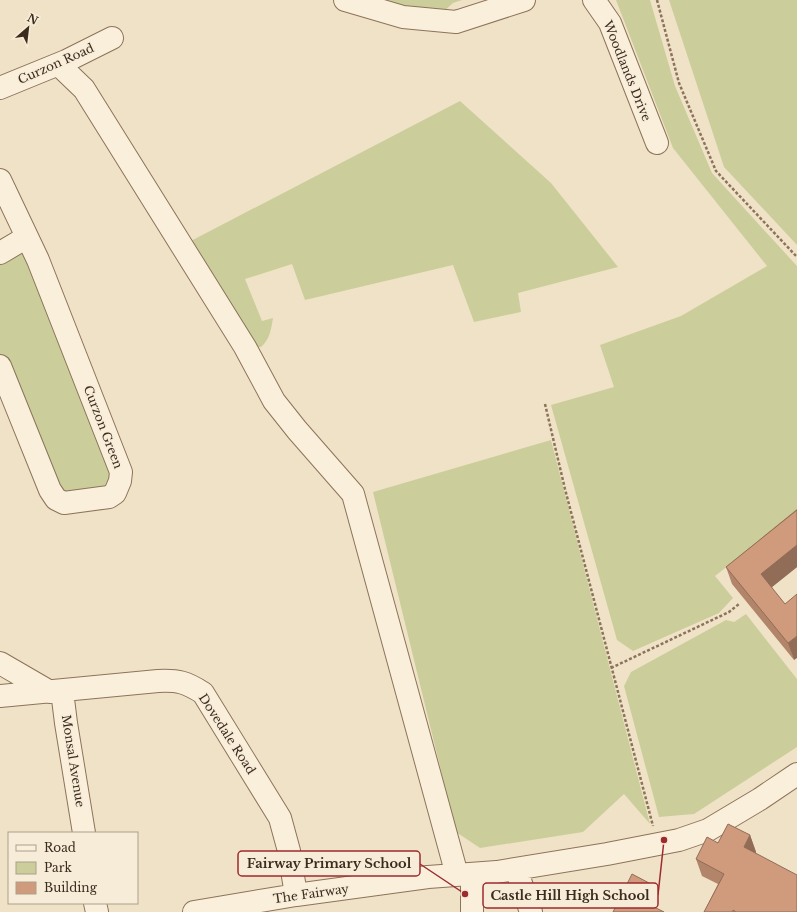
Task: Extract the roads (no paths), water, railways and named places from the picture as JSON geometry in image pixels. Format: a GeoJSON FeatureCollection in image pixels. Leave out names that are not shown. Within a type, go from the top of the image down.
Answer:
{"type":"FeatureCollection","features":[{"type":"Feature","properties":{"kind":"street"},"geometry":{"type":"LineString","coordinates":[[345,0],[403,17],[456,22],[524,0]]}},
{"type":"Feature","properties":{"kind":"street","name":"Woodlands Drive"},"geometry":{"type":"LineString","coordinates":[[594,0],[610,23],[657,143]]}},
{"type":"Feature","properties":{"kind":"street","name":"Curzon Road"},"geometry":{"type":"LineString","coordinates":[[0,88],[59,64],[112,38]]}},
{"type":"Feature","properties":{"kind":"street"},"geometry":{"type":"LineString","coordinates":[[59,64],[84,89],[245,347],[274,401],[296,430],[353,494],[465,874],[472,912]]}},
{"type":"Feature","properties":{"kind":"street","name":"Curzon Green"},"geometry":{"type":"LineString","coordinates":[[0,180],[38,260],[121,472],[120,481],[115,493],[109,497],[64,503],[56,499],[50,490],[0,366]]}},
{"type":"Feature","properties":{"kind":"street"},"geometry":{"type":"LineString","coordinates":[[0,253],[27,237]]}},
{"type":"Feature","properties":{"kind":"street"},"geometry":{"type":"LineString","coordinates":[[0,663],[57,691]]}},
{"type":"Feature","properties":{"kind":"street","name":"Dovedale Road"},"geometry":{"type":"LineString","coordinates":[[0,696],[175,680],[190,685],[203,693],[280,818],[289,851],[296,895]]}},
{"type":"Feature","properties":{"kind":"street","name":"Monsal Avenue"},"geometry":{"type":"LineString","coordinates":[[57,691],[63,700],[84,832]]}},
{"type":"Feature","properties":{"kind":"street","name":"The Fairway"},"geometry":{"type":"LineString","coordinates":[[194,912],[296,895],[428,877],[516,869],[679,840],[708,830],[760,799],[797,774]]}},
{"type":"Feature","properties":{"kind":"street"},"geometry":{"type":"LineString","coordinates":[[516,869],[531,912]]}},
{"type":"Feature","properties":{"kind":"place","name":"Castle Hill High School"},"geometry":{"type":"Point","coordinates":[664,840]}},
{"type":"Feature","properties":{"kind":"place","name":"Fairway Primary School"},"geometry":{"type":"Point","coordinates":[465,894]}}]}
